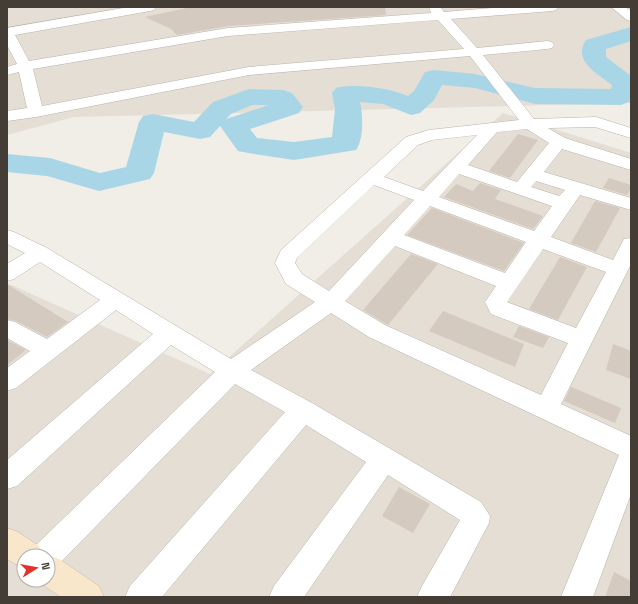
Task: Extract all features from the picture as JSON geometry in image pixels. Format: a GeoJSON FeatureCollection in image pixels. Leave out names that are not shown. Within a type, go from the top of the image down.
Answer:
{"type":"FeatureCollection","features":[{"type":"Feature","properties":{"kind":"main road"},"geometry":{"type":"LineString","coordinates":[[7,542],[16,548]]}},
{"type":"Feature","properties":{"kind":"main road"},"geometry":{"type":"LineString","coordinates":[[56,575],[88,597]]}},
{"type":"Feature","properties":{"kind":"street"},"geometry":{"type":"LineString","coordinates":[[36,112],[25,66],[7,32],[149,7]]}},
{"type":"Feature","properties":{"kind":"street"},"geometry":{"type":"LineString","coordinates":[[7,71],[25,66],[211,34],[437,11],[552,7]]}},
{"type":"Feature","properties":{"kind":"street"},"geometry":{"type":"LineString","coordinates":[[617,7],[631,16]]}},
{"type":"Feature","properties":{"kind":"street"},"geometry":{"type":"LineString","coordinates":[[437,11],[474,52],[495,81],[530,124],[559,142],[631,165]]}},
{"type":"Feature","properties":{"kind":"street"},"geometry":{"type":"LineString","coordinates":[[7,116],[36,112],[249,71],[547,45]]}},
{"type":"Feature","properties":{"kind":"street"},"geometry":{"type":"LineString","coordinates":[[631,133],[596,122],[530,124],[430,135],[412,141],[288,255],[284,263],[294,279],[377,331],[631,448]]}},
{"type":"Feature","properties":{"kind":"street"},"geometry":{"type":"LineString","coordinates":[[54,548],[232,372],[330,302],[492,128]]}},
{"type":"Feature","properties":{"kind":"street"},"geometry":{"type":"LineString","coordinates":[[520,189],[559,142]]}},
{"type":"Feature","properties":{"kind":"street"},"geometry":{"type":"LineString","coordinates":[[457,167],[563,204]]}},
{"type":"Feature","properties":{"kind":"street"},"geometry":{"type":"LineString","coordinates":[[532,174],[631,204]]}},
{"type":"Feature","properties":{"kind":"street"},"geometry":{"type":"LineString","coordinates":[[371,178],[618,269]]}},
{"type":"Feature","properties":{"kind":"street"},"geometry":{"type":"LineString","coordinates":[[576,188],[563,204],[496,302],[499,308],[582,339]]}},
{"type":"Feature","properties":{"kind":"street"},"geometry":{"type":"LineString","coordinates":[[7,236],[40,253],[232,372],[303,410],[471,511],[475,516],[474,523],[433,597]]}},
{"type":"Feature","properties":{"kind":"street"},"geometry":{"type":"LineString","coordinates":[[391,237],[509,284]]}},
{"type":"Feature","properties":{"kind":"street"},"geometry":{"type":"LineString","coordinates":[[546,409],[631,244]]}},
{"type":"Feature","properties":{"kind":"street"},"geometry":{"type":"LineString","coordinates":[[7,274],[40,253]]}},
{"type":"Feature","properties":{"kind":"street"},"geometry":{"type":"LineString","coordinates":[[7,382],[116,299]]}},
{"type":"Feature","properties":{"kind":"street"},"geometry":{"type":"LineString","coordinates":[[7,328],[48,350]]}},
{"type":"Feature","properties":{"kind":"street"},"geometry":{"type":"LineString","coordinates":[[7,477],[169,333]]}},
{"type":"Feature","properties":{"kind":"street"},"geometry":{"type":"LineString","coordinates":[[141,597],[303,410]]}},
{"type":"Feature","properties":{"kind":"street"},"geometry":{"type":"LineString","coordinates":[[578,597],[631,458]]}},
{"type":"Feature","properties":{"kind":"street"},"geometry":{"type":"LineString","coordinates":[[285,597],[384,459]]}},
{"type":"Feature","properties":{"kind":"shaded area"},"geometry":{"type":"Polygon","coordinates":[[[7,7],[631,7],[631,103],[74,117],[7,135],[7,7]]]}},
{"type":"Feature","properties":{"kind":"shaded area"},"geometry":{"type":"Polygon","coordinates":[[[503,113],[631,153],[631,597],[7,597],[7,283],[210,374],[503,113]]]}},
{"type":"Feature","properties":{"kind":"building"},"geometry":{"type":"Polygon","coordinates":[[[191,7],[385,7],[386,15],[228,26],[177,35],[171,29],[145,17],[191,7]]]}},
{"type":"Feature","properties":{"kind":"building"},"geometry":{"type":"Polygon","coordinates":[[[518,134],[538,140],[510,178],[489,171],[518,134]]]}},
{"type":"Feature","properties":{"kind":"building"},"geometry":{"type":"Polygon","coordinates":[[[609,178],[631,185],[631,189],[627,195],[603,188],[609,178]]]}},
{"type":"Feature","properties":{"kind":"building"},"geometry":{"type":"Polygon","coordinates":[[[480,183],[501,190],[495,199],[543,216],[533,229],[444,197],[456,184],[473,191],[480,183]]]}},
{"type":"Feature","properties":{"kind":"building"},"geometry":{"type":"Polygon","coordinates":[[[595,201],[620,208],[596,252],[571,243],[595,201]]]}},
{"type":"Feature","properties":{"kind":"building"},"geometry":{"type":"Polygon","coordinates":[[[432,208],[524,243],[504,271],[407,235],[432,208]]]}},
{"type":"Feature","properties":{"kind":"building"},"geometry":{"type":"Polygon","coordinates":[[[411,254],[438,264],[388,325],[363,310],[411,254]]]}},
{"type":"Feature","properties":{"kind":"building"},"geometry":{"type":"Polygon","coordinates":[[[560,257],[587,267],[558,320],[529,309],[560,257]]]}},
{"type":"Feature","properties":{"kind":"building"},"geometry":{"type":"Polygon","coordinates":[[[7,284],[68,322],[47,337],[16,321],[7,319],[7,284]]]}},
{"type":"Feature","properties":{"kind":"building"},"geometry":{"type":"Polygon","coordinates":[[[443,311],[524,344],[515,367],[429,331],[443,311]]]}},
{"type":"Feature","properties":{"kind":"building"},"geometry":{"type":"Polygon","coordinates":[[[519,326],[549,337],[543,348],[513,337],[519,326]]]}},
{"type":"Feature","properties":{"kind":"building"},"geometry":{"type":"Polygon","coordinates":[[[7,340],[26,350],[7,365],[7,340]]]}},
{"type":"Feature","properties":{"kind":"building"},"geometry":{"type":"Polygon","coordinates":[[[613,344],[631,351],[631,379],[606,370],[613,344]]]}},
{"type":"Feature","properties":{"kind":"building"},"geometry":{"type":"Polygon","coordinates":[[[571,387],[621,408],[615,423],[564,401],[571,387]]]}},
{"type":"Feature","properties":{"kind":"building"},"geometry":{"type":"Polygon","coordinates":[[[399,487],[430,504],[413,533],[382,516],[399,487]]]}},
{"type":"Feature","properties":{"kind":"building"},"geometry":{"type":"Polygon","coordinates":[[[614,572],[631,581],[631,597],[605,597],[614,572]]]}},
{"type":"Feature","properties":{"kind":"waterway"},"geometry":{"type":"LineString","coordinates":[[7,163],[50,167],[99,182],[139,173],[153,122],[200,131],[222,108],[249,97],[283,98],[290,107],[233,126],[248,145],[294,151],[346,144],[348,109],[345,93],[388,97],[411,107],[425,95],[434,77],[475,81],[535,96],[621,97],[625,83],[594,59],[594,45],[631,34]]}}]}
